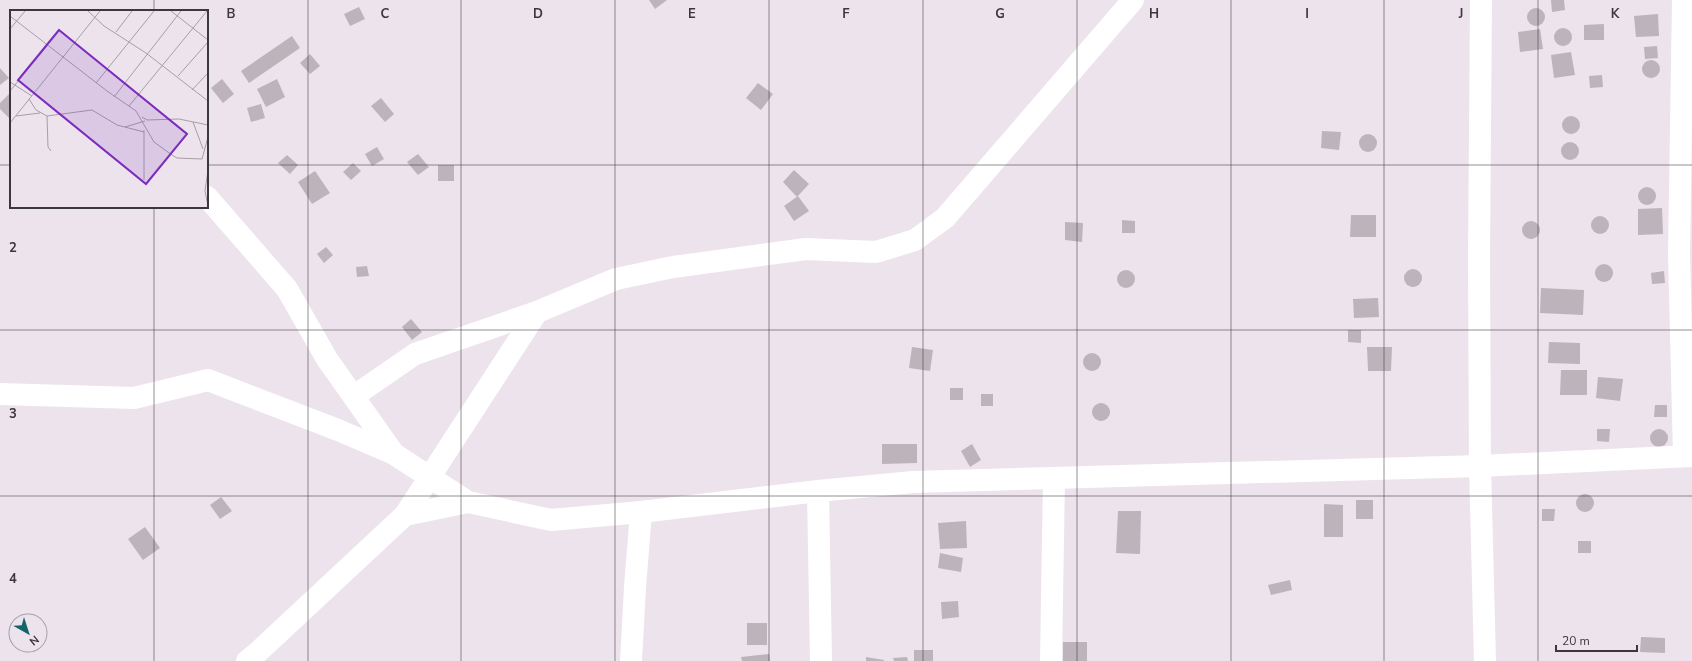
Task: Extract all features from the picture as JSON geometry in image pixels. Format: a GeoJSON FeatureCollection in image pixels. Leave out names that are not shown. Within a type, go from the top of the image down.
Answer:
{"type":"FeatureCollection","features":[{"type":"Feature","properties":{"kind":"street"},"geometry":{"type":"LineString","coordinates":[[354,396],[415,354],[537,312],[616,280],[673,267],[806,249],[876,252],[915,240],[945,218],[1133,0]]}},
{"type":"Feature","properties":{"kind":"street"},"geometry":{"type":"LineString","coordinates":[[1482,0],[1479,258],[1480,466],[1485,661]]}},
{"type":"Feature","properties":{"kind":"street"},"geometry":{"type":"LineString","coordinates":[[0,394],[134,398],[208,380],[338,430],[394,454],[468,502],[551,520],[641,512],[818,491],[913,482],[1480,466],[1688,455],[1679,254],[1683,0]]}},
{"type":"Feature","properties":{"kind":"street"},"geometry":{"type":"LineString","coordinates":[[208,198],[287,289],[327,359],[394,454]]}},
{"type":"Feature","properties":{"kind":"street"},"geometry":{"type":"LineString","coordinates":[[247,661],[257,654],[405,515],[431,478],[537,312]]}},
{"type":"Feature","properties":{"kind":"street"},"geometry":{"type":"LineString","coordinates":[[1051,661],[1054,478]]}},
{"type":"Feature","properties":{"kind":"street"},"geometry":{"type":"LineString","coordinates":[[818,491],[820,661]]}},
{"type":"Feature","properties":{"kind":"street"},"geometry":{"type":"LineString","coordinates":[[405,515],[468,502]]}},
{"type":"Feature","properties":{"kind":"street"},"geometry":{"type":"LineString","coordinates":[[631,661],[641,512]]}},
{"type":"Feature","properties":{"kind":"building"},"geometry":{"type":"Polygon","coordinates":[[[649,0],[667,0],[655,9],[649,0]]]}},
{"type":"Feature","properties":{"kind":"building"},"geometry":{"type":"Polygon","coordinates":[[[1551,0],[1564,0],[1565,10],[1552,12],[1551,0]]]}},
{"type":"Feature","properties":{"kind":"building"},"geometry":{"type":"Polygon","coordinates":[[[359,7],[365,19],[350,26],[344,14],[359,7]]]}},
{"type":"Feature","properties":{"kind":"building"},"geometry":{"type":"Polygon","coordinates":[[[1536,8],[1542,11],[1545,17],[1542,23],[1536,26],[1530,23],[1527,17],[1530,11],[1536,8]]]}},
{"type":"Feature","properties":{"kind":"building"},"geometry":{"type":"Polygon","coordinates":[[[1658,14],[1659,36],[1636,37],[1634,16],[1658,14]]]}},
{"type":"Feature","properties":{"kind":"building"},"geometry":{"type":"Polygon","coordinates":[[[1604,24],[1604,40],[1584,40],[1584,25],[1604,24]]]}},
{"type":"Feature","properties":{"kind":"building"},"geometry":{"type":"Polygon","coordinates":[[[1563,28],[1569,31],[1572,37],[1569,43],[1563,46],[1557,43],[1554,37],[1557,31],[1563,28]]]}},
{"type":"Feature","properties":{"kind":"building"},"geometry":{"type":"Polygon","coordinates":[[[1540,29],[1543,49],[1520,52],[1518,32],[1540,29]]]}},
{"type":"Feature","properties":{"kind":"building"},"geometry":{"type":"Polygon","coordinates":[[[292,36],[300,48],[249,83],[241,71],[292,36]]]}},
{"type":"Feature","properties":{"kind":"building"},"geometry":{"type":"Polygon","coordinates":[[[1657,46],[1658,58],[1645,59],[1644,47],[1657,46]]]}},
{"type":"Feature","properties":{"kind":"building"},"geometry":{"type":"Polygon","coordinates":[[[1571,52],[1575,75],[1554,78],[1551,55],[1571,52]]]}},
{"type":"Feature","properties":{"kind":"building"},"geometry":{"type":"Polygon","coordinates":[[[310,54],[320,66],[310,74],[300,63],[310,54]]]}},
{"type":"Feature","properties":{"kind":"building"},"geometry":{"type":"Polygon","coordinates":[[[1651,60],[1657,63],[1660,69],[1657,75],[1651,78],[1645,75],[1642,69],[1645,63],[1651,60]]]}},
{"type":"Feature","properties":{"kind":"building"},"geometry":{"type":"Polygon","coordinates":[[[0,68],[9,78],[0,85],[0,68]]]}},
{"type":"Feature","properties":{"kind":"building"},"geometry":{"type":"Polygon","coordinates":[[[1602,75],[1603,87],[1590,88],[1589,76],[1602,75]]]}},
{"type":"Feature","properties":{"kind":"building"},"geometry":{"type":"Polygon","coordinates":[[[222,79],[234,94],[223,103],[211,88],[222,79]]]}},
{"type":"Feature","properties":{"kind":"building"},"geometry":{"type":"Polygon","coordinates":[[[277,79],[285,97],[266,107],[257,89],[277,79]]]}},
{"type":"Feature","properties":{"kind":"building"},"geometry":{"type":"Polygon","coordinates":[[[758,83],[773,94],[761,110],[746,98],[758,83]]]}},
{"type":"Feature","properties":{"kind":"building"},"geometry":{"type":"Polygon","coordinates":[[[10,93],[10,119],[0,109],[0,103],[10,93]]]}},
{"type":"Feature","properties":{"kind":"building"},"geometry":{"type":"Polygon","coordinates":[[[381,98],[394,114],[385,122],[371,106],[381,98]]]}},
{"type":"Feature","properties":{"kind":"building"},"geometry":{"type":"Polygon","coordinates":[[[261,104],[265,118],[251,122],[247,108],[261,104]]]}},
{"type":"Feature","properties":{"kind":"building"},"geometry":{"type":"Polygon","coordinates":[[[1571,116],[1577,119],[1580,125],[1577,131],[1571,134],[1565,131],[1562,125],[1565,119],[1571,116]]]}},
{"type":"Feature","properties":{"kind":"building"},"geometry":{"type":"Polygon","coordinates":[[[1322,131],[1341,132],[1339,150],[1321,148],[1322,131]]]}},
{"type":"Feature","properties":{"kind":"building"},"geometry":{"type":"Polygon","coordinates":[[[1368,134],[1374,137],[1377,143],[1374,149],[1368,152],[1362,149],[1359,143],[1362,137],[1368,134]]]}},
{"type":"Feature","properties":{"kind":"building"},"geometry":{"type":"Polygon","coordinates":[[[1570,142],[1576,145],[1579,151],[1576,157],[1570,160],[1564,157],[1561,151],[1564,145],[1570,142]]]}},
{"type":"Feature","properties":{"kind":"building"},"geometry":{"type":"Polygon","coordinates":[[[377,147],[384,159],[372,166],[365,154],[377,147]]]}},
{"type":"Feature","properties":{"kind":"building"},"geometry":{"type":"Polygon","coordinates":[[[418,154],[429,167],[418,175],[407,162],[418,154]]]}},
{"type":"Feature","properties":{"kind":"building"},"geometry":{"type":"Polygon","coordinates":[[[287,155],[298,165],[290,174],[278,163],[287,155]]]}},
{"type":"Feature","properties":{"kind":"building"},"geometry":{"type":"Polygon","coordinates":[[[353,163],[361,171],[351,180],[343,172],[353,163]]]}},
{"type":"Feature","properties":{"kind":"building"},"geometry":{"type":"Polygon","coordinates":[[[438,165],[454,165],[454,181],[438,181],[438,165]]]}},
{"type":"Feature","properties":{"kind":"building"},"geometry":{"type":"Polygon","coordinates":[[[794,170],[809,184],[797,197],[783,182],[794,170]]]}},
{"type":"Feature","properties":{"kind":"building"},"geometry":{"type":"Polygon","coordinates":[[[315,171],[330,193],[312,204],[298,182],[315,171]]]}},
{"type":"Feature","properties":{"kind":"building"},"geometry":{"type":"Polygon","coordinates":[[[1647,187],[1653,190],[1656,196],[1653,202],[1647,205],[1641,202],[1638,196],[1641,190],[1647,187]]]}},
{"type":"Feature","properties":{"kind":"building"},"geometry":{"type":"Polygon","coordinates":[[[798,196],[809,211],[794,221],[784,206],[798,196]]]}},
{"type":"Feature","properties":{"kind":"building"},"geometry":{"type":"Polygon","coordinates":[[[1662,208],[1663,234],[1638,235],[1638,209],[1662,208]]]}},
{"type":"Feature","properties":{"kind":"building"},"geometry":{"type":"Polygon","coordinates":[[[1351,215],[1376,215],[1376,237],[1350,237],[1351,215]]]}},
{"type":"Feature","properties":{"kind":"building"},"geometry":{"type":"Polygon","coordinates":[[[1600,216],[1606,219],[1609,225],[1606,231],[1600,234],[1594,231],[1591,225],[1594,219],[1600,216]]]}},
{"type":"Feature","properties":{"kind":"building"},"geometry":{"type":"Polygon","coordinates":[[[1122,220],[1135,221],[1135,233],[1122,233],[1122,220]]]}},
{"type":"Feature","properties":{"kind":"building"},"geometry":{"type":"Polygon","coordinates":[[[1531,221],[1537,224],[1540,230],[1537,236],[1531,239],[1525,236],[1522,230],[1525,224],[1531,221]]]}},
{"type":"Feature","properties":{"kind":"building"},"geometry":{"type":"Polygon","coordinates":[[[1065,222],[1083,223],[1082,242],[1065,240],[1065,222]]]}},
{"type":"Feature","properties":{"kind":"building"},"geometry":{"type":"Polygon","coordinates":[[[326,247],[333,255],[324,263],[317,254],[326,247]]]}},
{"type":"Feature","properties":{"kind":"building"},"geometry":{"type":"Polygon","coordinates":[[[1604,264],[1610,267],[1613,273],[1610,279],[1604,282],[1598,279],[1595,273],[1598,267],[1604,264]]]}},
{"type":"Feature","properties":{"kind":"building"},"geometry":{"type":"Polygon","coordinates":[[[367,266],[369,276],[357,277],[356,267],[367,266]]]}},
{"type":"Feature","properties":{"kind":"building"},"geometry":{"type":"Polygon","coordinates":[[[1413,269],[1419,272],[1422,278],[1419,284],[1413,287],[1407,284],[1404,278],[1407,272],[1413,269]]]}},
{"type":"Feature","properties":{"kind":"building"},"geometry":{"type":"Polygon","coordinates":[[[1126,270],[1132,273],[1135,279],[1132,285],[1126,288],[1120,285],[1117,279],[1120,273],[1126,270]]]}},
{"type":"Feature","properties":{"kind":"building"},"geometry":{"type":"Polygon","coordinates":[[[1664,271],[1665,283],[1652,284],[1651,273],[1664,271]]]}},
{"type":"Feature","properties":{"kind":"building"},"geometry":{"type":"Polygon","coordinates":[[[1541,288],[1584,290],[1583,315],[1540,313],[1541,288]]]}},
{"type":"Feature","properties":{"kind":"building"},"geometry":{"type":"Polygon","coordinates":[[[1378,298],[1379,317],[1354,318],[1353,299],[1378,298]]]}},
{"type":"Feature","properties":{"kind":"building"},"geometry":{"type":"Polygon","coordinates":[[[411,319],[422,332],[412,340],[402,327],[411,319]]]}},
{"type":"Feature","properties":{"kind":"building"},"geometry":{"type":"Polygon","coordinates":[[[1348,330],[1361,330],[1361,343],[1348,342],[1348,330]]]}},
{"type":"Feature","properties":{"kind":"building"},"geometry":{"type":"Polygon","coordinates":[[[1549,342],[1580,343],[1580,364],[1548,363],[1549,342]]]}},
{"type":"Feature","properties":{"kind":"building"},"geometry":{"type":"Polygon","coordinates":[[[912,347],[933,350],[930,371],[909,368],[912,347]]]}},
{"type":"Feature","properties":{"kind":"building"},"geometry":{"type":"Polygon","coordinates":[[[1367,347],[1392,347],[1391,371],[1368,371],[1367,347]]]}},
{"type":"Feature","properties":{"kind":"building"},"geometry":{"type":"Polygon","coordinates":[[[1092,353],[1098,356],[1101,362],[1098,368],[1092,371],[1086,368],[1083,362],[1086,356],[1092,353]]]}},
{"type":"Feature","properties":{"kind":"building"},"geometry":{"type":"Polygon","coordinates":[[[1561,370],[1587,370],[1587,395],[1560,395],[1561,370]]]}},
{"type":"Feature","properties":{"kind":"building"},"geometry":{"type":"Polygon","coordinates":[[[1598,377],[1623,379],[1620,401],[1596,398],[1598,377]]]}},
{"type":"Feature","properties":{"kind":"building"},"geometry":{"type":"Polygon","coordinates":[[[950,388],[963,388],[963,400],[950,400],[950,388]]]}},
{"type":"Feature","properties":{"kind":"building"},"geometry":{"type":"Polygon","coordinates":[[[981,394],[993,394],[993,406],[981,406],[981,394]]]}},
{"type":"Feature","properties":{"kind":"building"},"geometry":{"type":"Polygon","coordinates":[[[1101,403],[1107,406],[1110,412],[1107,418],[1101,421],[1095,418],[1092,412],[1095,406],[1101,403]]]}},
{"type":"Feature","properties":{"kind":"building"},"geometry":{"type":"Polygon","coordinates":[[[1655,405],[1667,405],[1667,417],[1654,417],[1655,405]]]}},
{"type":"Feature","properties":{"kind":"building"},"geometry":{"type":"Polygon","coordinates":[[[1597,429],[1610,429],[1609,442],[1597,441],[1597,429]]]}},
{"type":"Feature","properties":{"kind":"building"},"geometry":{"type":"Polygon","coordinates":[[[1659,429],[1665,432],[1668,438],[1665,444],[1659,447],[1653,444],[1650,438],[1653,432],[1659,429]]]}},
{"type":"Feature","properties":{"kind":"building"},"geometry":{"type":"Polygon","coordinates":[[[882,444],[917,444],[917,463],[882,464],[882,444]]]}},
{"type":"Feature","properties":{"kind":"building"},"geometry":{"type":"Polygon","coordinates":[[[972,444],[981,460],[970,467],[961,451],[972,444]]]}},
{"type":"Feature","properties":{"kind":"building"},"geometry":{"type":"Polygon","coordinates":[[[1585,494],[1591,497],[1594,503],[1591,509],[1585,512],[1579,509],[1576,503],[1579,497],[1585,494]]]}},
{"type":"Feature","properties":{"kind":"building"},"geometry":{"type":"Polygon","coordinates":[[[221,497],[232,511],[220,519],[210,505],[221,497]]]}},
{"type":"Feature","properties":{"kind":"building"},"geometry":{"type":"Polygon","coordinates":[[[1356,500],[1373,500],[1373,519],[1356,519],[1356,500]]]}},
{"type":"Feature","properties":{"kind":"building"},"geometry":{"type":"Polygon","coordinates":[[[1324,504],[1343,505],[1343,537],[1324,537],[1324,504]]]}},
{"type":"Feature","properties":{"kind":"building"},"geometry":{"type":"Polygon","coordinates":[[[1542,509],[1555,509],[1554,521],[1542,521],[1542,509]]]}},
{"type":"Feature","properties":{"kind":"building"},"geometry":{"type":"Polygon","coordinates":[[[1118,511],[1141,511],[1140,554],[1116,553],[1118,511]]]}},
{"type":"Feature","properties":{"kind":"building"},"geometry":{"type":"Polygon","coordinates":[[[966,521],[967,548],[940,549],[938,523],[966,521]]]}},
{"type":"Feature","properties":{"kind":"building"},"geometry":{"type":"Polygon","coordinates":[[[145,527],[160,548],[143,560],[128,539],[145,527]]]}},
{"type":"Feature","properties":{"kind":"building"},"geometry":{"type":"Polygon","coordinates":[[[1578,541],[1591,541],[1591,553],[1578,553],[1578,541]]]}},
{"type":"Feature","properties":{"kind":"building"},"geometry":{"type":"Polygon","coordinates":[[[940,553],[963,558],[961,572],[938,568],[940,553]]]}},
{"type":"Feature","properties":{"kind":"building"},"geometry":{"type":"Polygon","coordinates":[[[1290,580],[1292,590],[1271,595],[1268,585],[1290,580]]]}},
{"type":"Feature","properties":{"kind":"building"},"geometry":{"type":"Polygon","coordinates":[[[958,601],[959,617],[942,619],[941,602],[958,601]]]}},
{"type":"Feature","properties":{"kind":"building"},"geometry":{"type":"Polygon","coordinates":[[[747,623],[767,623],[767,645],[747,645],[747,623]]]}},
{"type":"Feature","properties":{"kind":"building"},"geometry":{"type":"Polygon","coordinates":[[[1641,637],[1665,638],[1665,653],[1640,652],[1641,637]]]}},
{"type":"Feature","properties":{"kind":"building"},"geometry":{"type":"Polygon","coordinates":[[[1063,642],[1087,642],[1087,661],[1063,661],[1063,642]]]}},
{"type":"Feature","properties":{"kind":"building"},"geometry":{"type":"Polygon","coordinates":[[[914,650],[933,650],[933,661],[914,661],[914,650]]]}},
{"type":"Feature","properties":{"kind":"building"},"geometry":{"type":"Polygon","coordinates":[[[769,654],[770,661],[742,661],[741,657],[769,654]]]}},
{"type":"Feature","properties":{"kind":"building"},"geometry":{"type":"Polygon","coordinates":[[[866,657],[884,660],[884,661],[866,661],[866,657]]]}},
{"type":"Feature","properties":{"kind":"building"},"geometry":{"type":"Polygon","coordinates":[[[907,657],[908,661],[894,661],[893,658],[907,657]]]}}]}
